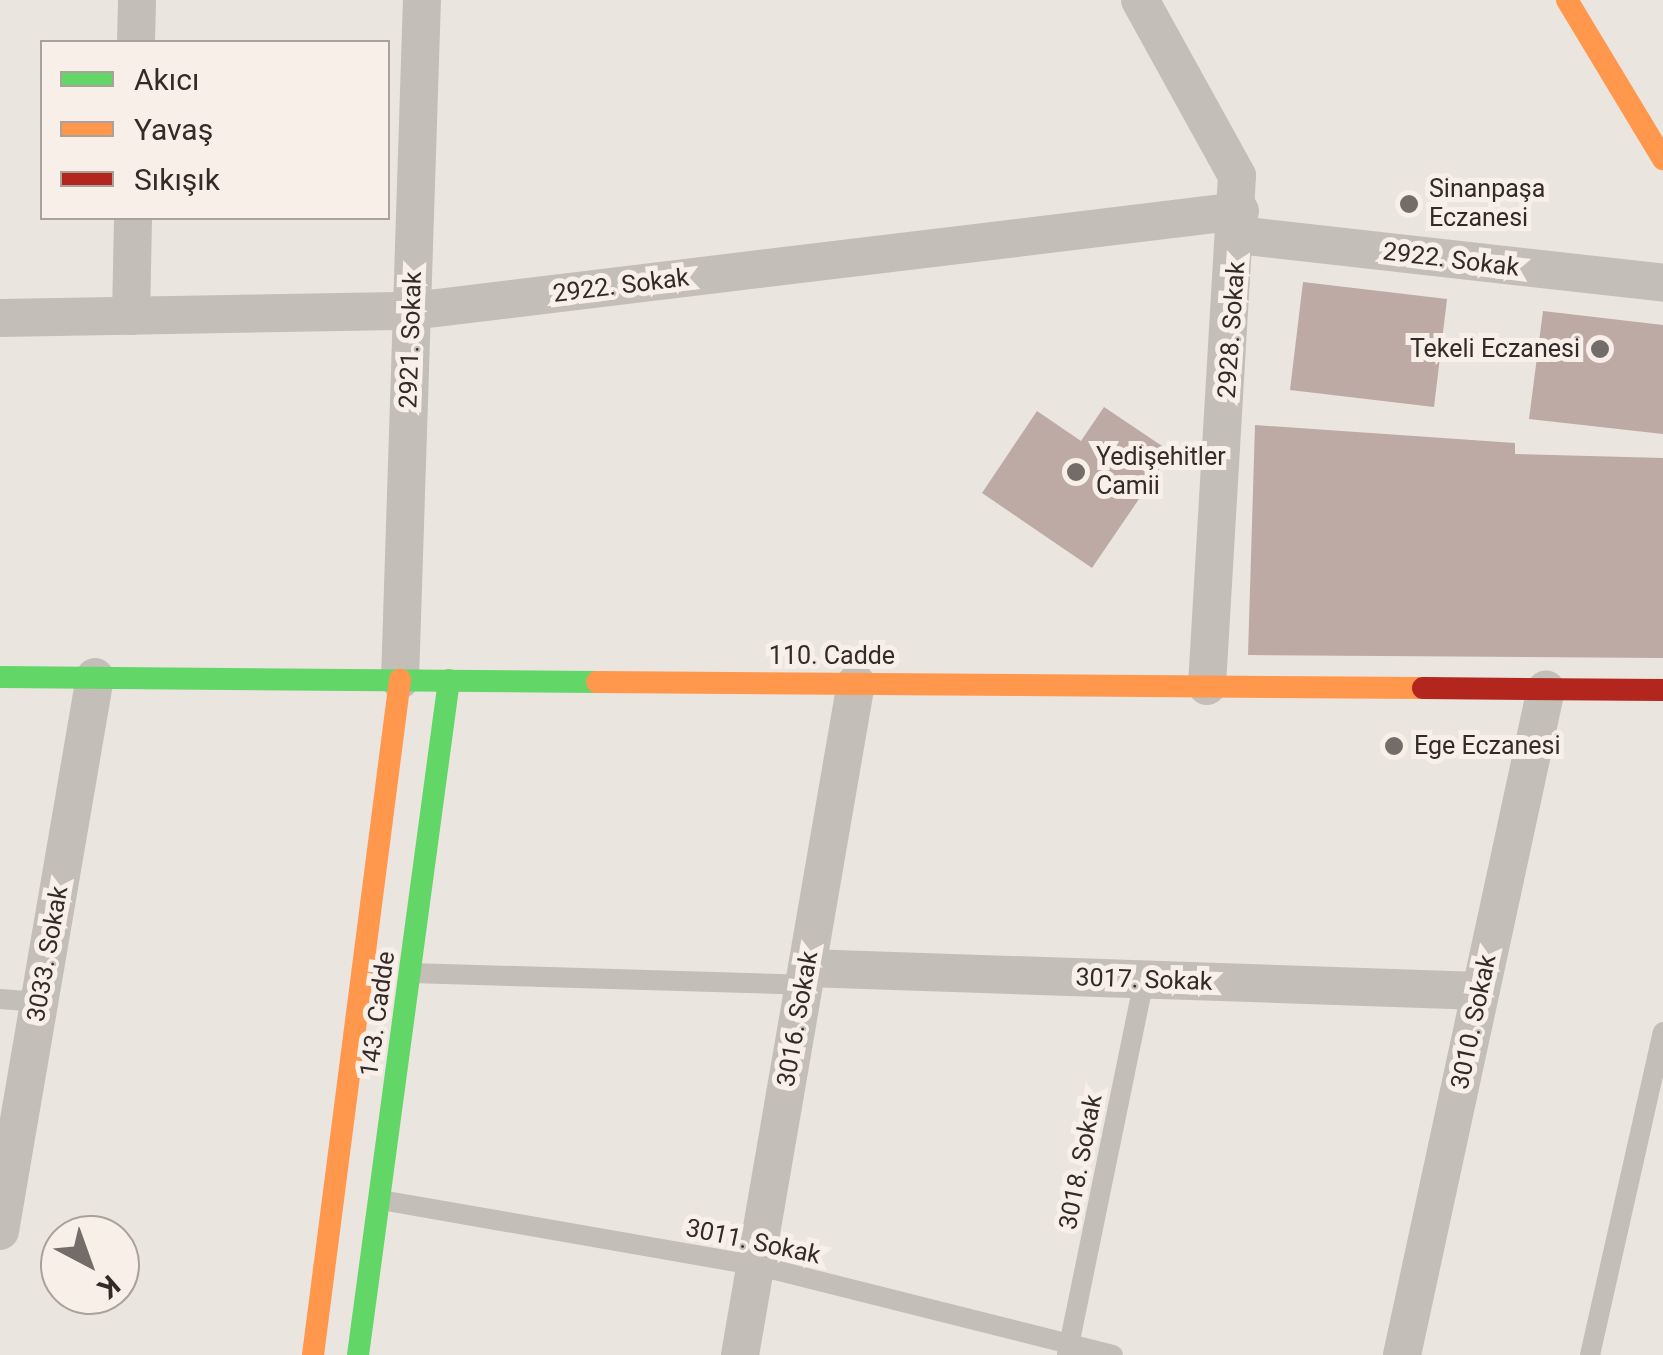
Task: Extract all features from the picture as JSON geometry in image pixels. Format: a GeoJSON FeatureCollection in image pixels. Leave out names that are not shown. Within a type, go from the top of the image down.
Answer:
{"type":"FeatureCollection","features":[{"type":"Feature","properties":{"kind":"street"},"geometry":{"type":"LineString","coordinates":[[136,40],[137,0]]}},
{"type":"Feature","properties":{"kind":"street","name":"2921. Sokak"},"geometry":{"type":"LineString","coordinates":[[400,680],[422,0]]}},
{"type":"Feature","properties":{"kind":"street","name":"2928. Sokak"},"geometry":{"type":"LineString","coordinates":[[1140,0],[1226,144],[1239,223],[1207,686]]}},
{"type":"Feature","properties":{"kind":"street"},"geometry":{"type":"LineString","coordinates":[[1567,0],[1658,134]]}},
{"type":"Feature","properties":{"kind":"street"},"geometry":{"type":"LineString","coordinates":[[130,316],[132,220]]}},
{"type":"Feature","properties":{"kind":"street","name":"2922. Sokak"},"geometry":{"type":"LineString","coordinates":[[0,318],[412,311],[1239,223],[1663,283]]}},
{"type":"Feature","properties":{"kind":"street","name":"110. Cadde"},"geometry":{"type":"LineString","coordinates":[[0,676],[1663,690]]}},
{"type":"Feature","properties":{"kind":"street","name":"3033. Sokak"},"geometry":{"type":"LineString","coordinates":[[0,1232],[95,677]]}},
{"type":"Feature","properties":{"kind":"street","name":"143. Cadde"},"geometry":{"type":"LineString","coordinates":[[314,1355],[400,680]]}},
{"type":"Feature","properties":{"kind":"street","name":"143. Cadde"},"geometry":{"type":"LineString","coordinates":[[358,1355],[449,680]]}},
{"type":"Feature","properties":{"kind":"street","name":"3016. Sokak"},"geometry":{"type":"LineString","coordinates":[[740,1355],[856,684]]}},
{"type":"Feature","properties":{"kind":"street","name":"3010. Sokak"},"geometry":{"type":"LineString","coordinates":[[1402,1355],[1546,688]]}},
{"type":"Feature","properties":{"kind":"street","name":"3017. Sokak"},"geometry":{"type":"LineString","coordinates":[[805,976],[1144,980],[1481,991]]}},
{"type":"Feature","properties":{"kind":"lane","name":"3017. Sokak"},"geometry":{"type":"LineString","coordinates":[[411,974],[805,976]]}},
{"type":"Feature","properties":{"kind":"lane","name":"3018. Sokak"},"geometry":{"type":"LineString","coordinates":[[1068,1350],[1144,980]]}},
{"type":"Feature","properties":{"kind":"lane"},"geometry":{"type":"LineString","coordinates":[[0,999],[40,1002]]}},
{"type":"Feature","properties":{"kind":"lane"},"geometry":{"type":"LineString","coordinates":[[1590,1355],[1663,1032]]}},
{"type":"Feature","properties":{"kind":"lane","name":"3011. Sokak"},"geometry":{"type":"LineString","coordinates":[[379,1200],[755,1265],[1068,1350],[1112,1355]]}},
{"type":"Feature","properties":{"kind":"building"},"geometry":{"type":"Polygon","coordinates":[[[1303,282],[1447,299],[1434,407],[1290,390],[1303,282]]]}},
{"type":"Feature","properties":{"kind":"building"},"geometry":{"type":"Polygon","coordinates":[[[1543,311],[1663,325],[1663,434],[1529,419],[1543,311]]]}},
{"type":"Feature","properties":{"kind":"building","name":"Yedişehitler Camii"},"geometry":{"type":"Polygon","coordinates":[[[1104,407],[1171,452],[1092,568],[982,493],[1037,411],[1081,441],[1104,407]]]}},
{"type":"Feature","properties":{"kind":"building"},"geometry":{"type":"Polygon","coordinates":[[[1255,425],[1515,443],[1515,454],[1663,458],[1663,658],[1248,655],[1255,425]]]}},
{"type":"Feature","properties":{"kind":"traffic: fast"},"geometry":{"type":"LineString","coordinates":[[0,677],[597,682]]}},
{"type":"Feature","properties":{"kind":"traffic: fast"},"geometry":{"type":"LineString","coordinates":[[358,1355],[449,680]]}},
{"type":"Feature","properties":{"kind":"traffic: slow"},"geometry":{"type":"LineString","coordinates":[[1567,0],[1663,159]]}},
{"type":"Feature","properties":{"kind":"traffic: slow"},"geometry":{"type":"LineString","coordinates":[[313,1355],[400,680]]}},
{"type":"Feature","properties":{"kind":"traffic: slow"},"geometry":{"type":"LineString","coordinates":[[597,682],[1423,688]]}},
{"type":"Feature","properties":{"kind":"traffic: jam"},"geometry":{"type":"LineString","coordinates":[[1423,688],[1663,690]]}},
{"type":"Feature","properties":{"kind":"place","name":"Sinanpaşa Eczanesi"},"geometry":{"type":"Point","coordinates":[1409,204]}},
{"type":"Feature","properties":{"kind":"place","name":"Tekeli Eczanesi"},"geometry":{"type":"Point","coordinates":[1600,349]}},
{"type":"Feature","properties":{"kind":"place","name":"Yedişehitler Camii"},"geometry":{"type":"Point","coordinates":[1076,472]}},
{"type":"Feature","properties":{"kind":"place","name":"Ege Eczanesi"},"geometry":{"type":"Point","coordinates":[1394,746]}}]}
